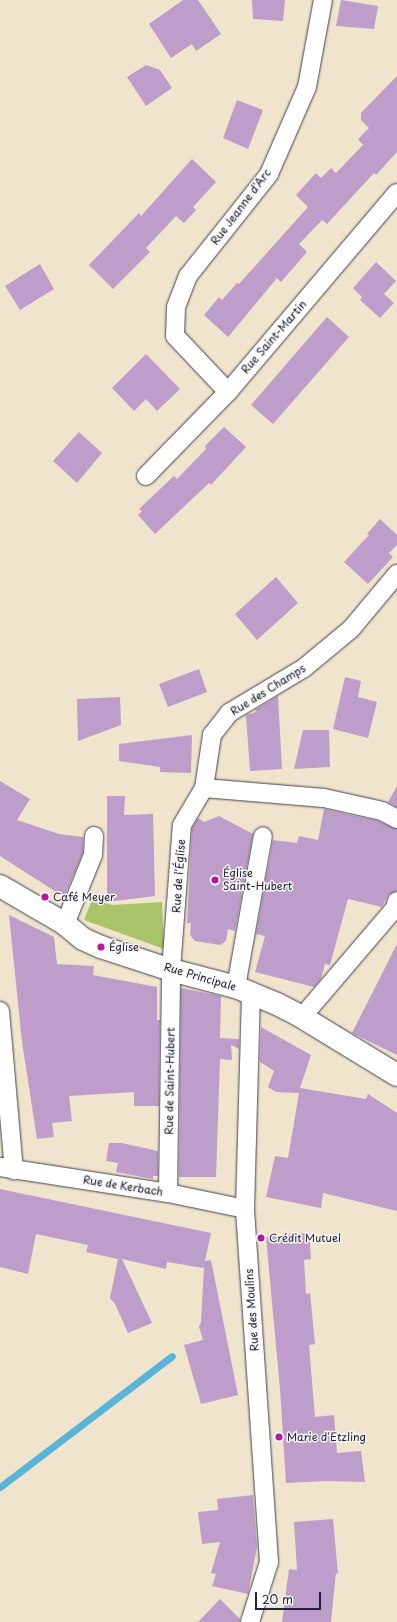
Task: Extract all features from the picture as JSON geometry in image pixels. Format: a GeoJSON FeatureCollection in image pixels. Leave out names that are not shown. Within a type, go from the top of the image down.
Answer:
{"type":"FeatureCollection","features":[{"type":"Feature","properties":{"kind":"street","name":"Rue Jeanne d'Arc"},"geometry":{"type":"LineString","coordinates":[[228,392],[175,336],[176,307],[188,276],[269,174],[308,87],[323,0]]}},
{"type":"Feature","properties":{"kind":"street","name":"Rue Saint-Martin"},"geometry":{"type":"LineString","coordinates":[[146,476],[228,392],[397,193]]}},
{"type":"Feature","properties":{"kind":"street","name":"Rue des Champs"},"geometry":{"type":"LineString","coordinates":[[204,788],[212,735],[229,713],[304,668],[351,629],[397,574]]}},
{"type":"Feature","properties":{"kind":"street"},"geometry":{"type":"LineString","coordinates":[[204,788],[324,798],[382,811],[397,819]]}},
{"type":"Feature","properties":{"kind":"street","name":"Rue de l'Église"},"geometry":{"type":"LineString","coordinates":[[171,970],[182,825],[204,788]]}},
{"type":"Feature","properties":{"kind":"street"},"geometry":{"type":"LineString","coordinates":[[65,924],[93,855],[94,836]]}},
{"type":"Feature","properties":{"kind":"street"},"geometry":{"type":"LineString","coordinates":[[243,990],[263,836]]}},
{"type":"Feature","properties":{"kind":"street","name":"Rue Principale"},"geometry":{"type":"LineString","coordinates":[[0,886],[65,924],[83,939],[171,970],[243,990],[302,1017],[397,1075]]}},
{"type":"Feature","properties":{"kind":"street"},"geometry":{"type":"LineString","coordinates":[[302,1017],[395,908],[397,902]]}},
{"type":"Feature","properties":{"kind":"street","name":"Rue de Saint-Hubert"},"geometry":{"type":"LineString","coordinates":[[168,1193],[171,970]]}},
{"type":"Feature","properties":{"kind":"street","name":"Rue des Moulins"},"geometry":{"type":"LineString","coordinates":[[243,990],[245,1209],[269,1562],[250,1622]]}},
{"type":"Feature","properties":{"kind":"street"},"geometry":{"type":"LineString","coordinates":[[0,1011],[7,1169]]}},
{"type":"Feature","properties":{"kind":"street","name":"Rue de Kerbach"},"geometry":{"type":"LineString","coordinates":[[7,1169],[168,1193],[245,1209]]}},
{"type":"Feature","properties":{"kind":"green space"},"geometry":{"type":"Polygon","coordinates":[[[92,900],[113,905],[162,902],[164,949],[84,920],[92,900]]]}},
{"type":"Feature","properties":{"kind":"building"},"geometry":{"type":"Polygon","coordinates":[[[183,0],[198,0],[221,34],[196,51],[192,44],[171,58],[149,24],[183,0]]]}},
{"type":"Feature","properties":{"kind":"building"},"geometry":{"type":"Polygon","coordinates":[[[252,0],[285,0],[283,21],[253,19],[252,0]]]}},
{"type":"Feature","properties":{"kind":"building"},"geometry":{"type":"Polygon","coordinates":[[[341,0],[378,6],[374,29],[336,26],[341,0]]]}},
{"type":"Feature","properties":{"kind":"building"},"geometry":{"type":"Polygon","coordinates":[[[146,65],[160,70],[172,88],[146,106],[127,77],[146,65]]]}},
{"type":"Feature","properties":{"kind":"building"},"geometry":{"type":"Polygon","coordinates":[[[397,76],[397,152],[376,175],[374,173],[327,224],[322,220],[299,244],[307,252],[281,282],[277,278],[228,337],[204,315],[219,297],[222,300],[237,283],[239,284],[308,207],[296,195],[316,173],[321,178],[331,168],[336,173],[363,145],[358,139],[369,128],[361,120],[361,113],[397,76]]]}},
{"type":"Feature","properties":{"kind":"building"},"geometry":{"type":"Polygon","coordinates":[[[237,100],[263,110],[248,149],[223,138],[237,100]]]}},
{"type":"Feature","properties":{"kind":"building"},"geometry":{"type":"Polygon","coordinates":[[[192,159],[216,182],[193,207],[196,210],[184,223],[176,216],[146,248],[150,252],[113,289],[89,265],[139,213],[141,216],[192,159]]]}},
{"type":"Feature","properties":{"kind":"building"},"geometry":{"type":"Polygon","coordinates":[[[376,262],[396,281],[384,294],[394,303],[380,318],[360,300],[362,297],[353,288],[376,262]]]}},
{"type":"Feature","properties":{"kind":"building"},"geometry":{"type":"Polygon","coordinates":[[[40,264],[54,289],[20,310],[5,286],[40,264]]]}},
{"type":"Feature","properties":{"kind":"building"},"geometry":{"type":"Polygon","coordinates":[[[327,317],[349,337],[273,424],[251,405],[327,317]]]}},
{"type":"Feature","properties":{"kind":"building"},"geometry":{"type":"Polygon","coordinates":[[[146,354],[180,389],[157,411],[146,399],[134,411],[112,388],[146,354]]]}},
{"type":"Feature","properties":{"kind":"building"},"geometry":{"type":"Polygon","coordinates":[[[224,427],[246,447],[211,485],[209,483],[155,534],[138,515],[142,511],[139,509],[174,476],[177,479],[206,449],[205,446],[224,427]]]}},
{"type":"Feature","properties":{"kind":"building"},"geometry":{"type":"Polygon","coordinates":[[[79,432],[102,453],[77,483],[53,461],[79,432]]]}},
{"type":"Feature","properties":{"kind":"building"},"geometry":{"type":"Polygon","coordinates":[[[380,519],[397,535],[397,545],[389,553],[393,557],[368,584],[344,562],[369,535],[367,534],[380,519]]]}},
{"type":"Feature","properties":{"kind":"building"},"geometry":{"type":"Polygon","coordinates":[[[276,577],[298,603],[257,640],[235,614],[276,577]]]}},
{"type":"Feature","properties":{"kind":"building"},"geometry":{"type":"Polygon","coordinates":[[[199,669],[207,692],[168,707],[159,684],[199,669]]]}},
{"type":"Feature","properties":{"kind":"building"},"geometry":{"type":"Polygon","coordinates":[[[345,677],[361,681],[358,697],[377,702],[368,738],[333,729],[345,677]]]}},
{"type":"Feature","properties":{"kind":"building"},"geometry":{"type":"Polygon","coordinates":[[[278,696],[282,769],[250,771],[246,715],[256,712],[255,710],[278,696]]]}},
{"type":"Feature","properties":{"kind":"building"},"geometry":{"type":"Polygon","coordinates":[[[120,697],[121,725],[78,741],[77,699],[120,697]]]}},
{"type":"Feature","properties":{"kind":"building"},"geometry":{"type":"Polygon","coordinates":[[[303,730],[329,730],[330,767],[294,769],[303,730]]]}},
{"type":"Feature","properties":{"kind":"building"},"geometry":{"type":"Polygon","coordinates":[[[192,735],[191,773],[160,772],[160,767],[119,761],[119,744],[192,735]]]}},
{"type":"Feature","properties":{"kind":"building"},"geometry":{"type":"Polygon","coordinates":[[[0,781],[30,799],[17,820],[59,834],[83,837],[83,853],[64,897],[0,856],[0,781]]]}},
{"type":"Feature","properties":{"kind":"building"},"geometry":{"type":"Polygon","coordinates":[[[397,786],[397,807],[388,802],[397,786]]]}},
{"type":"Feature","properties":{"kind":"building"},"geometry":{"type":"Polygon","coordinates":[[[107,796],[125,796],[124,815],[153,814],[155,896],[107,902],[107,796]]]}},
{"type":"Feature","properties":{"kind":"building"},"geometry":{"type":"Polygon","coordinates":[[[324,809],[378,821],[397,829],[397,891],[389,894],[382,907],[348,899],[330,965],[325,964],[321,979],[314,987],[255,972],[265,936],[256,934],[273,840],[297,843],[299,836],[318,840],[324,809]]]}},
{"type":"Feature","properties":{"kind":"building","name":"Église Saint-Hubert"},"geometry":{"type":"Polygon","coordinates":[[[219,816],[253,834],[235,931],[228,929],[226,941],[220,945],[195,941],[190,935],[191,923],[187,923],[192,828],[198,818],[204,822],[219,816]]]}},
{"type":"Feature","properties":{"kind":"building"},"geometry":{"type":"Polygon","coordinates":[[[9,915],[54,937],[57,964],[94,966],[93,975],[157,987],[157,1020],[160,1020],[159,1106],[134,1106],[134,1092],[69,1096],[72,1121],[52,1123],[54,1137],[37,1139],[22,1042],[9,915]]]}},
{"type":"Feature","properties":{"kind":"building"},"geometry":{"type":"Polygon","coordinates":[[[397,944],[397,1055],[352,1033],[397,944]]]}},
{"type":"Feature","properties":{"kind":"building"},"geometry":{"type":"Polygon","coordinates":[[[181,988],[221,996],[220,1038],[239,1039],[239,1049],[231,1045],[232,1060],[220,1059],[216,1177],[179,1177],[181,988]]]}},
{"type":"Feature","properties":{"kind":"building"},"geometry":{"type":"Polygon","coordinates":[[[261,1027],[311,1055],[300,1088],[366,1099],[368,1094],[397,1113],[397,1211],[323,1193],[321,1208],[266,1197],[275,1156],[288,1158],[299,1093],[276,1092],[268,1087],[274,1071],[260,1062],[261,1027]]]}},
{"type":"Feature","properties":{"kind":"building"},"geometry":{"type":"Polygon","coordinates":[[[109,1143],[122,1143],[158,1151],[158,1176],[153,1176],[153,1179],[116,1172],[118,1163],[106,1161],[109,1143]]]}},
{"type":"Feature","properties":{"kind":"building"},"geometry":{"type":"Polygon","coordinates":[[[0,1189],[211,1233],[205,1261],[211,1260],[238,1395],[201,1404],[184,1345],[203,1340],[199,1327],[201,1322],[204,1266],[203,1268],[167,1262],[166,1269],[122,1259],[152,1323],[128,1333],[115,1304],[110,1298],[118,1259],[86,1252],[88,1245],[36,1234],[28,1274],[0,1267],[0,1189]]]}},
{"type":"Feature","properties":{"kind":"building"},"geometry":{"type":"Polygon","coordinates":[[[309,1233],[311,1259],[304,1260],[306,1294],[310,1293],[315,1344],[309,1345],[315,1417],[334,1415],[337,1453],[361,1451],[365,1482],[325,1481],[286,1483],[280,1389],[266,1237],[309,1233]]]}},
{"type":"Feature","properties":{"kind":"building"},"geometry":{"type":"Polygon","coordinates":[[[253,1495],[257,1547],[248,1594],[212,1586],[216,1574],[211,1573],[220,1542],[202,1544],[198,1512],[218,1510],[217,1499],[253,1495]]]}},
{"type":"Feature","properties":{"kind":"building"},"geometry":{"type":"Polygon","coordinates":[[[333,1519],[338,1574],[336,1573],[331,1622],[282,1622],[289,1569],[297,1570],[294,1522],[333,1519]]]}},
{"type":"Feature","properties":{"kind":"building"},"geometry":{"type":"Polygon","coordinates":[[[220,1599],[240,1619],[240,1622],[198,1622],[220,1599]]]}},
{"type":"Feature","properties":{"kind":"waterway"},"geometry":{"type":"LineString","coordinates":[[0,1487],[172,1356]]}},
{"type":"Feature","properties":{"kind":"place","name":"Église Saint-Hubert"},"geometry":{"type":"Point","coordinates":[215,880]}},
{"type":"Feature","properties":{"kind":"place","name":"Café Meyer"},"geometry":{"type":"Point","coordinates":[45,897]}},
{"type":"Feature","properties":{"kind":"place","name":"Église"},"geometry":{"type":"Point","coordinates":[101,947]}},
{"type":"Feature","properties":{"kind":"place","name":"Crédit Mutuel"},"geometry":{"type":"Point","coordinates":[261,1238]}},
{"type":"Feature","properties":{"kind":"place","name":"Marie d'Etzling"},"geometry":{"type":"Point","coordinates":[279,1437]}}]}
